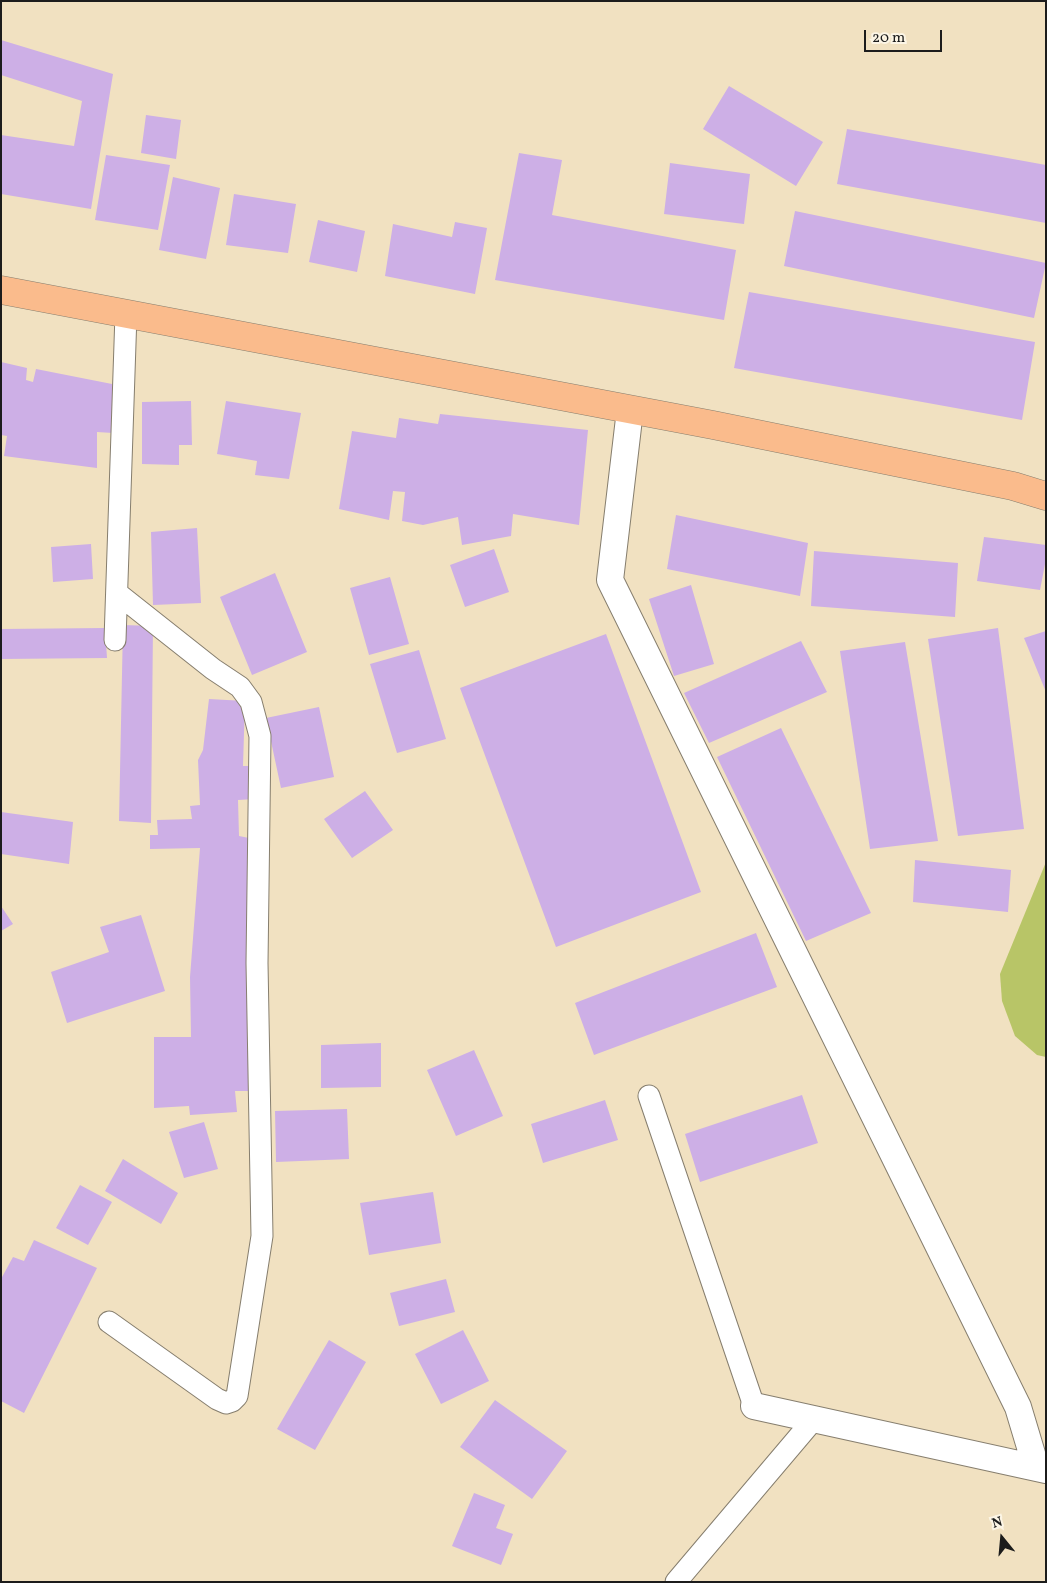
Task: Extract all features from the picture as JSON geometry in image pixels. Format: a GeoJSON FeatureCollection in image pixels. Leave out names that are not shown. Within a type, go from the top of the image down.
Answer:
{"type":"FeatureCollection","features":[{"type":"Feature","properties":{"kind":"highway"},"geometry":{"type":"LineString","coordinates":[[1,290],[630,410],[1013,486],[1046,496]]}},
{"type":"Feature","properties":{"kind":"street"},"geometry":{"type":"LineString","coordinates":[[115,640],[126,314]]}},
{"type":"Feature","properties":{"kind":"street"},"geometry":{"type":"LineString","coordinates":[[630,410],[610,580],[1018,1407],[1041,1469]]}},
{"type":"Feature","properties":{"kind":"street"},"geometry":{"type":"LineString","coordinates":[[109,1322],[216,1399],[226,1403],[232,1401],[237,1396],[262,1236],[257,963],[260,736],[251,702],[240,687],[117,594]]}},
{"type":"Feature","properties":{"kind":"street"},"geometry":{"type":"LineString","coordinates":[[649,1096],[754,1406],[1041,1469]]}},
{"type":"Feature","properties":{"kind":"street"},"geometry":{"type":"LineString","coordinates":[[676,1582],[814,1419]]}},
{"type":"Feature","properties":{"kind":"green space"},"geometry":{"type":"Polygon","coordinates":[[[1046,862],[1046,1057],[1037,1055],[1015,1036],[1002,1001],[1000,974],[1046,862]]]}},
{"type":"Feature","properties":{"kind":"building"},"geometry":{"type":"Polygon","coordinates":[[[1,40],[113,74],[91,209],[1,194],[1,135],[74,146],[82,101],[1,75],[1,40]]]}},
{"type":"Feature","properties":{"kind":"building"},"geometry":{"type":"Polygon","coordinates":[[[729,86],[823,142],[796,186],[703,129],[729,86]]]}},
{"type":"Feature","properties":{"kind":"building"},"geometry":{"type":"Polygon","coordinates":[[[146,115],[181,120],[176,159],[141,153],[146,115]]]}},
{"type":"Feature","properties":{"kind":"building"},"geometry":{"type":"Polygon","coordinates":[[[847,129],[1046,165],[1046,223],[837,184],[847,129]]]}},
{"type":"Feature","properties":{"kind":"building"},"geometry":{"type":"Polygon","coordinates":[[[519,153],[562,160],[552,215],[736,250],[724,320],[495,280],[519,153]]]}},
{"type":"Feature","properties":{"kind":"building"},"geometry":{"type":"Polygon","coordinates":[[[106,155],[170,165],[158,230],[95,220],[106,155]]]}},
{"type":"Feature","properties":{"kind":"building"},"geometry":{"type":"Polygon","coordinates":[[[670,163],[750,174],[744,224],[664,214],[670,163]]]}},
{"type":"Feature","properties":{"kind":"building"},"geometry":{"type":"Polygon","coordinates":[[[173,177],[220,188],[206,259],[159,250],[173,177]]]}},
{"type":"Feature","properties":{"kind":"building"},"geometry":{"type":"Polygon","coordinates":[[[234,194],[296,204],[288,253],[226,245],[234,194]]]}},
{"type":"Feature","properties":{"kind":"building"},"geometry":{"type":"Polygon","coordinates":[[[795,211],[1046,263],[1034,318],[784,266],[795,211]]]}},
{"type":"Feature","properties":{"kind":"building"},"geometry":{"type":"Polygon","coordinates":[[[318,220],[365,231],[357,272],[309,262],[318,220]]]}},
{"type":"Feature","properties":{"kind":"building"},"geometry":{"type":"Polygon","coordinates":[[[455,222],[487,228],[475,294],[385,276],[393,224],[452,237],[455,222]]]}},
{"type":"Feature","properties":{"kind":"building"},"geometry":{"type":"Polygon","coordinates":[[[749,292],[1035,342],[1022,420],[734,368],[749,292]]]}},
{"type":"Feature","properties":{"kind":"building"},"geometry":{"type":"Polygon","coordinates":[[[1,362],[27,368],[26,380],[33,382],[36,369],[112,384],[113,433],[97,432],[97,468],[4,456],[7,436],[1,435],[1,362]]]}},
{"type":"Feature","properties":{"kind":"building"},"geometry":{"type":"Polygon","coordinates":[[[191,401],[192,445],[179,445],[179,465],[142,464],[142,402],[191,401]]]}},
{"type":"Feature","properties":{"kind":"building"},"geometry":{"type":"Polygon","coordinates":[[[226,401],[301,413],[289,479],[255,475],[257,461],[217,454],[226,401]]]}},
{"type":"Feature","properties":{"kind":"building"},"geometry":{"type":"Polygon","coordinates":[[[440,414],[588,430],[579,525],[513,514],[511,536],[462,545],[458,517],[423,525],[402,521],[405,492],[393,491],[389,520],[339,509],[352,431],[396,438],[399,418],[438,424],[440,414]]]}},
{"type":"Feature","properties":{"kind":"building"},"geometry":{"type":"Polygon","coordinates":[[[676,515],[808,543],[800,596],[667,569],[676,515]]]}},
{"type":"Feature","properties":{"kind":"building"},"geometry":{"type":"Polygon","coordinates":[[[197,528],[201,603],[153,605],[151,532],[197,528]]]}},
{"type":"Feature","properties":{"kind":"building"},"geometry":{"type":"Polygon","coordinates":[[[984,537],[1046,545],[1046,559],[1040,590],[977,581],[984,537]]]}},
{"type":"Feature","properties":{"kind":"building"},"geometry":{"type":"Polygon","coordinates":[[[91,544],[93,579],[53,582],[51,547],[91,544]]]}},
{"type":"Feature","properties":{"kind":"building"},"geometry":{"type":"Polygon","coordinates":[[[494,549],[509,592],[465,607],[450,565],[494,549]]]}},
{"type":"Feature","properties":{"kind":"building"},"geometry":{"type":"Polygon","coordinates":[[[814,551],[958,563],[955,617],[811,606],[814,551]]]}},
{"type":"Feature","properties":{"kind":"building"},"geometry":{"type":"Polygon","coordinates":[[[275,573],[307,652],[252,675],[220,597],[275,573]]]}},
{"type":"Feature","properties":{"kind":"building"},"geometry":{"type":"Polygon","coordinates":[[[390,577],[409,644],[369,655],[350,588],[390,577]]]}},
{"type":"Feature","properties":{"kind":"building"},"geometry":{"type":"Polygon","coordinates":[[[691,585],[714,664],[674,676],[649,599],[691,585]]]}},
{"type":"Feature","properties":{"kind":"building"},"geometry":{"type":"Polygon","coordinates":[[[123,625],[153,626],[151,823],[119,821],[123,625]]]}},
{"type":"Feature","properties":{"kind":"building"},"geometry":{"type":"Polygon","coordinates":[[[105,628],[107,658],[1,659],[1,629],[105,628]]]}},
{"type":"Feature","properties":{"kind":"building"},"geometry":{"type":"Polygon","coordinates":[[[998,628],[1024,829],[958,836],[928,639],[998,628]]]}},
{"type":"Feature","properties":{"kind":"building"},"geometry":{"type":"Polygon","coordinates":[[[1046,631],[1046,692],[1024,638],[1046,631]]]}},
{"type":"Feature","properties":{"kind":"building"},"geometry":{"type":"Polygon","coordinates":[[[606,634],[701,892],[556,947],[460,688],[606,634]]]}},
{"type":"Feature","properties":{"kind":"building"},"geometry":{"type":"Polygon","coordinates":[[[801,641],[827,692],[709,743],[684,693],[801,641]]]}},
{"type":"Feature","properties":{"kind":"building"},"geometry":{"type":"Polygon","coordinates":[[[905,642],[938,841],[870,849],[840,651],[905,642]]]}},
{"type":"Feature","properties":{"kind":"building"},"geometry":{"type":"Polygon","coordinates":[[[419,650],[446,739],[397,753],[370,664],[419,650]]]}},
{"type":"Feature","properties":{"kind":"building"},"geometry":{"type":"Polygon","coordinates":[[[209,699],[245,701],[243,766],[250,766],[255,799],[238,800],[239,836],[249,838],[249,1091],[235,1091],[237,1112],[190,1115],[189,1106],[154,1108],[154,1037],[191,1037],[190,977],[200,848],[150,849],[150,835],[158,835],[157,820],[192,819],[190,806],[200,805],[198,760],[203,750],[209,699]]]}},
{"type":"Feature","properties":{"kind":"building"},"geometry":{"type":"Polygon","coordinates":[[[319,707],[334,777],[281,788],[266,718],[319,707]]]}},
{"type":"Feature","properties":{"kind":"building"},"geometry":{"type":"Polygon","coordinates":[[[781,728],[871,913],[806,941],[717,757],[781,728]]]}},
{"type":"Feature","properties":{"kind":"building"},"geometry":{"type":"Polygon","coordinates":[[[365,791],[393,830],[352,858],[324,819],[365,791]]]}},
{"type":"Feature","properties":{"kind":"building"},"geometry":{"type":"Polygon","coordinates":[[[1,812],[73,822],[69,864],[1,854],[1,812]]]}},
{"type":"Feature","properties":{"kind":"building"},"geometry":{"type":"Polygon","coordinates":[[[915,860],[1011,870],[1008,912],[913,902],[915,860]]]}},
{"type":"Feature","properties":{"kind":"building"},"geometry":{"type":"Polygon","coordinates":[[[1,906],[13,924],[1,931],[1,906]]]}},
{"type":"Feature","properties":{"kind":"building"},"geometry":{"type":"Polygon","coordinates":[[[141,915],[165,991],[67,1023],[51,972],[109,952],[100,927],[141,915]]]}},
{"type":"Feature","properties":{"kind":"building"},"geometry":{"type":"Polygon","coordinates":[[[756,933],[777,987],[594,1055],[575,1003],[756,933]]]}},
{"type":"Feature","properties":{"kind":"building"},"geometry":{"type":"Polygon","coordinates":[[[381,1043],[381,1087],[321,1088],[321,1045],[381,1043]]]}},
{"type":"Feature","properties":{"kind":"building"},"geometry":{"type":"Polygon","coordinates":[[[474,1050],[503,1116],[456,1136],[427,1070],[474,1050]]]}},
{"type":"Feature","properties":{"kind":"building"},"geometry":{"type":"Polygon","coordinates":[[[802,1095],[818,1143],[700,1182],[685,1134],[802,1095]]]}},
{"type":"Feature","properties":{"kind":"building"},"geometry":{"type":"Polygon","coordinates":[[[605,1100],[618,1140],[543,1163],[531,1124],[605,1100]]]}},
{"type":"Feature","properties":{"kind":"building"},"geometry":{"type":"Polygon","coordinates":[[[347,1109],[349,1159],[276,1162],[275,1111],[347,1109]]]}},
{"type":"Feature","properties":{"kind":"building"},"geometry":{"type":"Polygon","coordinates":[[[204,1122],[218,1169],[184,1178],[169,1132],[204,1122]]]}},
{"type":"Feature","properties":{"kind":"building"},"geometry":{"type":"Polygon","coordinates":[[[123,1159],[178,1193],[161,1224],[105,1191],[123,1159]]]}},
{"type":"Feature","properties":{"kind":"building"},"geometry":{"type":"Polygon","coordinates":[[[80,1185],[112,1202],[88,1245],[56,1228],[80,1185]]]}},
{"type":"Feature","properties":{"kind":"building"},"geometry":{"type":"Polygon","coordinates":[[[433,1192],[441,1243],[369,1255],[360,1203],[433,1192]]]}},
{"type":"Feature","properties":{"kind":"building"},"geometry":{"type":"Polygon","coordinates":[[[34,1240],[97,1268],[24,1413],[1,1401],[1,1279],[13,1257],[24,1261],[34,1240]]]}},
{"type":"Feature","properties":{"kind":"building"},"geometry":{"type":"Polygon","coordinates":[[[446,1279],[455,1312],[399,1326],[390,1293],[446,1279]]]}},
{"type":"Feature","properties":{"kind":"building"},"geometry":{"type":"Polygon","coordinates":[[[463,1330],[489,1381],[441,1404],[415,1354],[463,1330]]]}},
{"type":"Feature","properties":{"kind":"building"},"geometry":{"type":"Polygon","coordinates":[[[329,1340],[366,1362],[315,1450],[277,1429],[329,1340]]]}},
{"type":"Feature","properties":{"kind":"building"},"geometry":{"type":"Polygon","coordinates":[[[495,1400],[567,1451],[532,1499],[460,1447],[495,1400]]]}},
{"type":"Feature","properties":{"kind":"building"},"geometry":{"type":"Polygon","coordinates":[[[474,1493],[505,1505],[496,1528],[513,1534],[501,1565],[452,1546],[474,1493]]]}}]}
